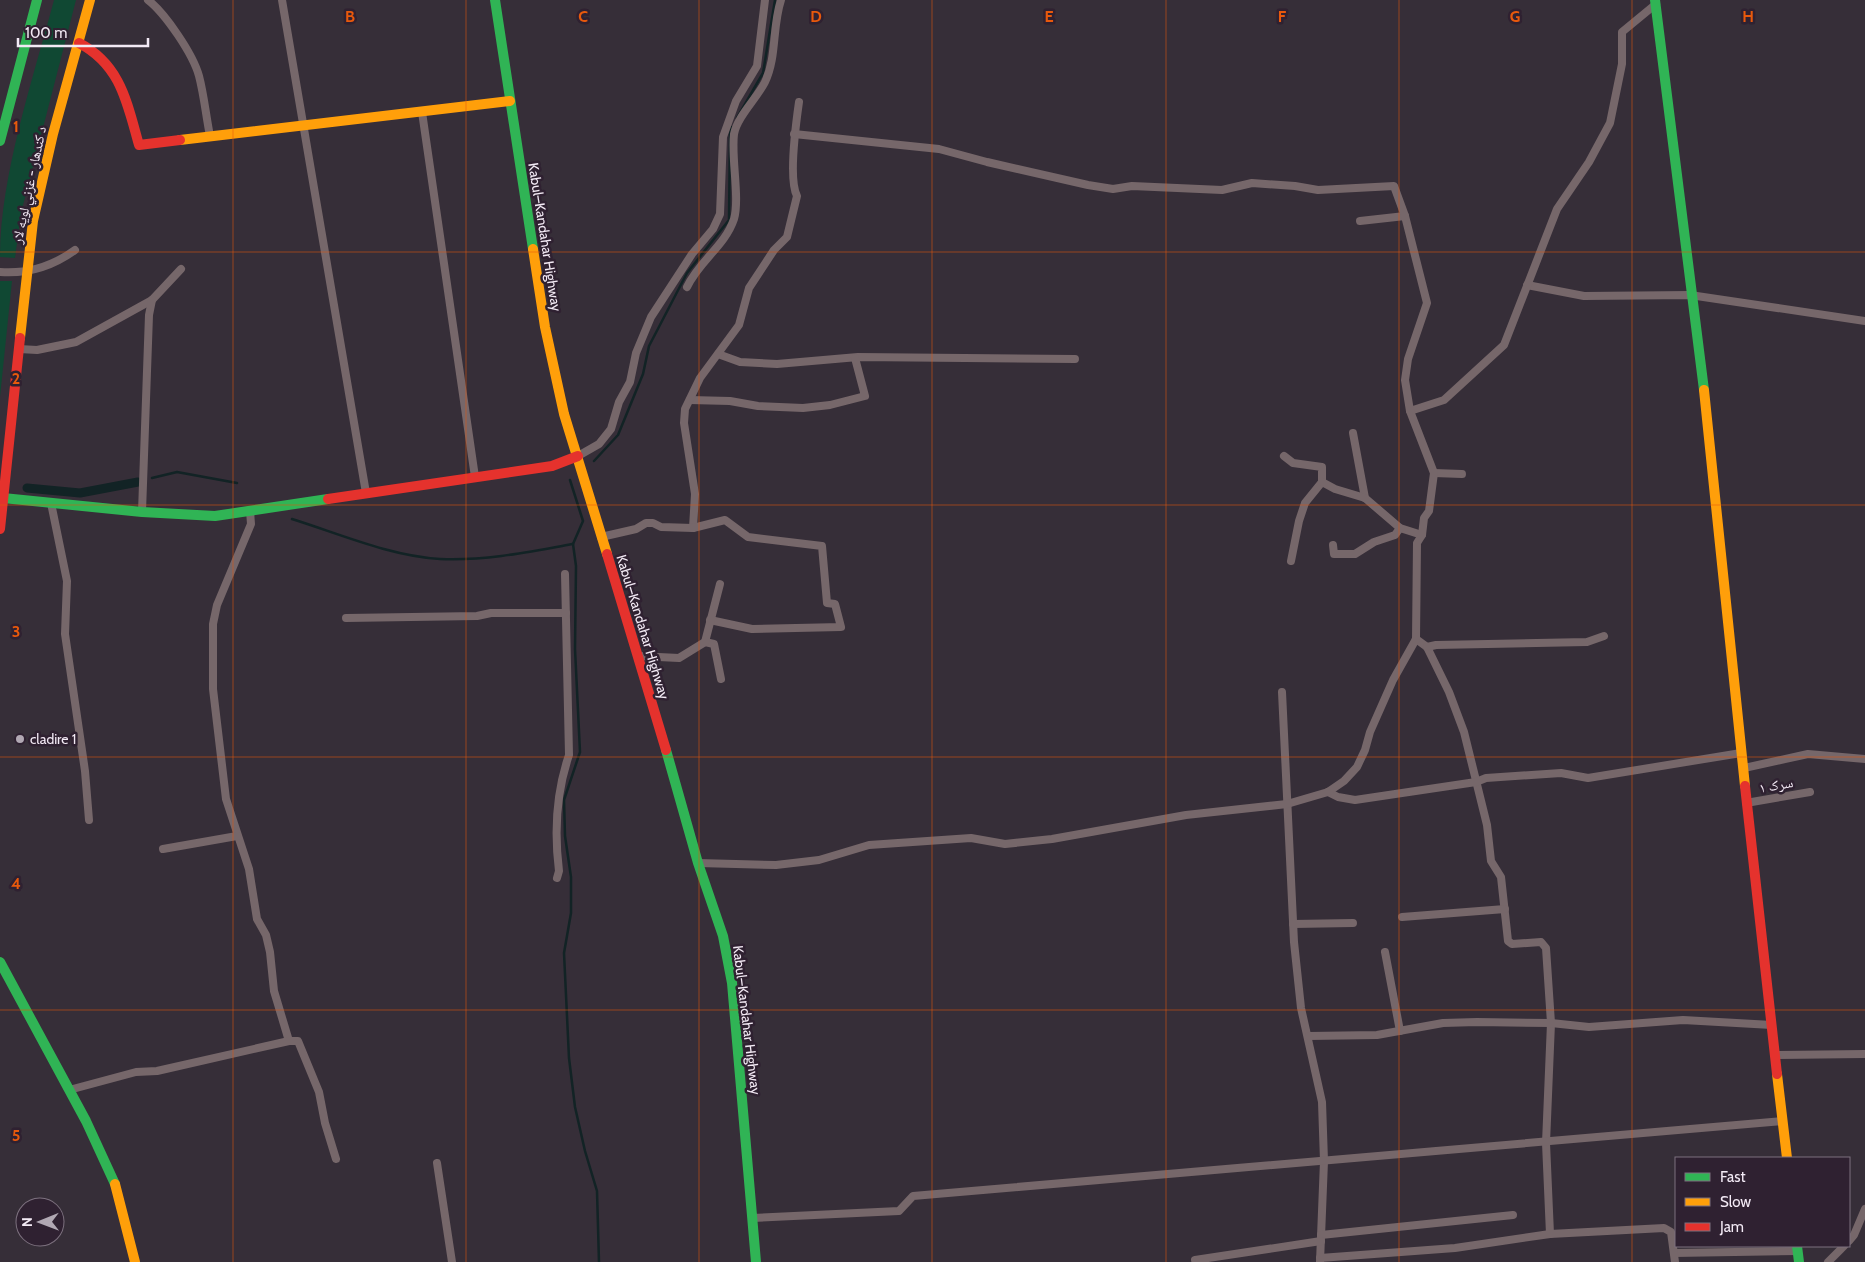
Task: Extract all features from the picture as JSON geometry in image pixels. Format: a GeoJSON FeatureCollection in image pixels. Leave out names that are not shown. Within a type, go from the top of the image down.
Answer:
{"type":"FeatureCollection","features":[{"type":"Feature","properties":{"kind":"main road"},"geometry":{"type":"LineString","coordinates":[[0,141],[37,0]]}},
{"type":"Feature","properties":{"kind":"main road","name":"د کندهار - غزني لويه لار"},"geometry":{"type":"LineString","coordinates":[[0,529],[33,220],[41,182],[90,0]]}},
{"type":"Feature","properties":{"kind":"main road","name":"Kabul–Kandahar Highway"},"geometry":{"type":"LineString","coordinates":[[495,0],[545,327],[564,414],[638,656],[698,863],[723,936],[732,983],[756,1262]]}},
{"type":"Feature","properties":{"kind":"main road"},"geometry":{"type":"LineString","coordinates":[[1655,2],[1690,295],[1712,458],[1746,803],[1787,1157]]}},
{"type":"Feature","properties":{"kind":"main road"},"geometry":{"type":"LineString","coordinates":[[79,44],[100,54],[109,64],[123,92],[139,145],[510,101]]}},
{"type":"Feature","properties":{"kind":"main road"},"geometry":{"type":"LineString","coordinates":[[3,498],[142,512],[215,516],[552,466],[578,456]]}},
{"type":"Feature","properties":{"kind":"main road"},"geometry":{"type":"LineString","coordinates":[[0,962],[69,1090],[116,1185],[135,1262]]}},
{"type":"Feature","properties":{"kind":"main road"},"geometry":{"type":"LineString","coordinates":[[1797,1248],[1799,1262]]}},
{"type":"Feature","properties":{"kind":"street"},"geometry":{"type":"LineString","coordinates":[[148,0],[157,7],[184,46],[198,74],[210,136]]}},
{"type":"Feature","properties":{"kind":"street"},"geometry":{"type":"LineString","coordinates":[[282,0],[366,493]]}},
{"type":"Feature","properties":{"kind":"street"},"geometry":{"type":"LineString","coordinates":[[578,456],[599,444],[611,429],[619,402],[630,382],[636,354],[650,318],[673,281],[713,229],[720,214],[725,131],[736,101],[757,66],[765,0]]}},
{"type":"Feature","properties":{"kind":"street"},"geometry":{"type":"LineString","coordinates":[[687,287],[694,272],[725,239],[734,219],[734,133],[764,84],[772,67],[777,12],[781,0]]}},
{"type":"Feature","properties":{"kind":"street"},"geometry":{"type":"LineString","coordinates":[[1410,411],[1444,400],[1504,345],[1557,209],[1589,162],[1610,123],[1622,64],[1622,32],[1655,2]]}},
{"type":"Feature","properties":{"kind":"street"},"geometry":{"type":"LineString","coordinates":[[693,528],[695,494],[684,423],[685,409],[700,378],[739,325],[749,288],[774,250],[787,238],[797,196],[792,187],[794,134],[798,102]]}},
{"type":"Feature","properties":{"kind":"street"},"geometry":{"type":"LineString","coordinates":[[422,112],[475,477]]}},
{"type":"Feature","properties":{"kind":"street"},"geometry":{"type":"LineString","coordinates":[[725,131],[734,133]]}},
{"type":"Feature","properties":{"kind":"street"},"geometry":{"type":"LineString","coordinates":[[698,863],[776,865],[819,860],[868,845],[962,839],[1005,844],[1052,839],[1186,815],[1287,804],[1328,792],[1344,781],[1357,767],[1393,680],[1416,639],[1417,543],[1422,536],[1424,518],[1429,511],[1434,473],[1410,411],[1405,380],[1408,359],[1427,303],[1405,216],[1394,186],[1318,190],[1295,186],[1252,183],[1222,190],[1132,186],[1113,189],[1088,186],[987,162],[939,148],[794,134]]}},
{"type":"Feature","properties":{"kind":"street"},"geometry":{"type":"LineString","coordinates":[[1360,221],[1405,216]]}},
{"type":"Feature","properties":{"kind":"street"},"geometry":{"type":"LineString","coordinates":[[718,218],[734,219]]}},
{"type":"Feature","properties":{"kind":"street"},"geometry":{"type":"LineString","coordinates":[[0,272],[26,273],[66,256],[75,250]]}},
{"type":"Feature","properties":{"kind":"street"},"geometry":{"type":"LineString","coordinates":[[19,349],[37,350],[76,342],[152,300],[180,269]]}},
{"type":"Feature","properties":{"kind":"street"},"geometry":{"type":"LineString","coordinates":[[1527,285],[1584,296],[1690,295],[1865,321]]}},
{"type":"Feature","properties":{"kind":"street"},"geometry":{"type":"LineString","coordinates":[[142,512],[149,315],[152,300]]}},
{"type":"Feature","properties":{"kind":"street"},"geometry":{"type":"LineString","coordinates":[[718,354],[740,362],[777,364],[855,358],[1075,359]]}},
{"type":"Feature","properties":{"kind":"street"},"geometry":{"type":"LineString","coordinates":[[690,400],[730,401],[758,406],[803,408],[830,405],[865,396],[855,358]]}},
{"type":"Feature","properties":{"kind":"street"},"geometry":{"type":"LineString","coordinates":[[1353,433],[1365,498]]}},
{"type":"Feature","properties":{"kind":"street"},"geometry":{"type":"LineString","coordinates":[[1284,456],[1293,463],[1322,467],[1322,482],[1305,503],[1299,521],[1291,561]]}},
{"type":"Feature","properties":{"kind":"street"},"geometry":{"type":"LineString","coordinates":[[1434,473],[1462,474]]}},
{"type":"Feature","properties":{"kind":"street"},"geometry":{"type":"LineString","coordinates":[[1322,482],[1365,498],[1400,528],[1422,536]]}},
{"type":"Feature","properties":{"kind":"street"},"geometry":{"type":"LineString","coordinates":[[51,504],[67,581],[65,634],[85,771],[89,820]]}},
{"type":"Feature","properties":{"kind":"street"},"geometry":{"type":"LineString","coordinates":[[250,512],[251,524],[217,605],[213,624],[213,689],[217,735],[224,766],[226,799],[249,869],[257,919],[268,944],[274,991],[289,1041]]}},
{"type":"Feature","properties":{"kind":"street"},"geometry":{"type":"LineString","coordinates":[[601,537],[636,529],[646,523],[653,523],[661,527],[693,528],[725,520],[748,537],[822,546],[827,604],[835,604],[840,628],[752,629],[710,620]]}},
{"type":"Feature","properties":{"kind":"street"},"geometry":{"type":"LineString","coordinates":[[1333,545],[1334,554],[1355,554],[1374,542],[1395,535],[1400,528]]}},
{"type":"Feature","properties":{"kind":"street"},"geometry":{"type":"LineString","coordinates":[[557,878],[559,871],[555,822],[563,772],[569,755],[565,574]]}},
{"type":"Feature","properties":{"kind":"street"},"geometry":{"type":"LineString","coordinates":[[638,656],[680,658],[705,642],[720,584]]}},
{"type":"Feature","properties":{"kind":"street"},"geometry":{"type":"LineString","coordinates":[[346,618],[477,616],[491,613],[566,613]]}},
{"type":"Feature","properties":{"kind":"street"},"geometry":{"type":"LineString","coordinates":[[1426,647],[1436,645],[1587,642],[1604,636]]}},
{"type":"Feature","properties":{"kind":"street"},"geometry":{"type":"LineString","coordinates":[[1416,639],[1426,647],[1449,692],[1464,732],[1487,825],[1491,861],[1500,876],[1509,943],[1541,942],[1545,944],[1551,1023],[1546,1143],[1550,1234]]}},
{"type":"Feature","properties":{"kind":"street"},"geometry":{"type":"LineString","coordinates":[[705,642],[714,644],[721,679]]}},
{"type":"Feature","properties":{"kind":"street"},"geometry":{"type":"LineString","coordinates":[[1282,692],[1292,924],[1298,988],[1322,1102],[1324,1161],[1320,1260],[1455,1248],[1550,1234],[1668,1228],[1675,1262]]}},
{"type":"Feature","properties":{"kind":"street"},"geometry":{"type":"LineString","coordinates":[[1328,792],[1338,797],[1355,800],[1476,782],[1486,778],[1560,773],[1588,778],[1741,753]]}},
{"type":"Feature","properties":{"kind":"street"},"geometry":{"type":"LineString","coordinates":[[1744,768],[1808,754],[1865,759]]}},
{"type":"Feature","properties":{"kind":"street","name":"سرک ۱"},"geometry":{"type":"LineString","coordinates":[[1746,803],[1810,792]]}},
{"type":"Feature","properties":{"kind":"street"},"geometry":{"type":"LineString","coordinates":[[164,849],[237,836]]}},
{"type":"Feature","properties":{"kind":"street"},"geometry":{"type":"LineString","coordinates":[[1402,918],[1505,909]]}},
{"type":"Feature","properties":{"kind":"street"},"geometry":{"type":"LineString","coordinates":[[1292,924],[1353,923]]}},
{"type":"Feature","properties":{"kind":"street"},"geometry":{"type":"LineString","coordinates":[[1385,952],[1400,1032]]}},
{"type":"Feature","properties":{"kind":"street"},"geometry":{"type":"LineString","coordinates":[[1309,1036],[1377,1035],[1443,1023],[1551,1023],[1589,1027],[1683,1020],[1772,1025]]}},
{"type":"Feature","properties":{"kind":"street"},"geometry":{"type":"LineString","coordinates":[[69,1090],[136,1072],[157,1071],[289,1041],[298,1042],[319,1092],[325,1123],[336,1159]]}},
{"type":"Feature","properties":{"kind":"street"},"geometry":{"type":"LineString","coordinates":[[1775,1055],[1865,1054]]}},
{"type":"Feature","properties":{"kind":"street"},"geometry":{"type":"LineString","coordinates":[[752,1218],[899,1211],[913,1196],[1546,1143],[1783,1121]]}},
{"type":"Feature","properties":{"kind":"street"},"geometry":{"type":"LineString","coordinates":[[437,1163],[452,1262]]}},
{"type":"Feature","properties":{"kind":"street"},"geometry":{"type":"LineString","coordinates":[[1850,1240],[1854,1236],[1865,1210]]}},
{"type":"Feature","properties":{"kind":"street"},"geometry":{"type":"LineString","coordinates":[[1195,1260],[1321,1238],[1513,1215]]}},
{"type":"Feature","properties":{"kind":"street"},"geometry":{"type":"LineString","coordinates":[[1828,1262],[1843,1247]]}},
{"type":"Feature","properties":{"kind":"street"},"geometry":{"type":"LineString","coordinates":[[1674,1252],[1797,1248]]}},
{"type":"Feature","properties":{"kind":"green space"},"geometry":{"type":"Polygon","coordinates":[[[54,0],[76,0],[21,213],[15,258],[0,257],[5,194],[19,128],[54,0]]]}},
{"type":"Feature","properties":{"kind":"green space"},"geometry":{"type":"Polygon","coordinates":[[[0,281],[12,281],[0,397],[0,281]]]}},
{"type":"Feature","properties":{"kind":"waterway"},"geometry":{"type":"LineString","coordinates":[[737,118],[763,73],[775,0]]}},
{"type":"Feature","properties":{"kind":"waterway"},"geometry":{"type":"LineString","coordinates":[[594,461],[618,435],[643,374],[649,346],[687,273],[729,220],[730,133],[732,127]]}},
{"type":"Feature","properties":{"kind":"waterway"},"geometry":{"type":"LineString","coordinates":[[152,478],[177,472],[237,483]]}},
{"type":"Feature","properties":{"kind":"waterway"},"geometry":{"type":"LineString","coordinates":[[570,480],[583,521],[573,544],[576,566],[575,649],[580,752],[564,800],[565,836],[571,877],[571,913],[564,953],[569,1058],[575,1107],[597,1191],[599,1262]]}},
{"type":"Feature","properties":{"kind":"waterway"},"geometry":{"type":"LineString","coordinates":[[27,488],[80,493],[138,482]]}},
{"type":"Feature","properties":{"kind":"waterway"},"geometry":{"type":"LineString","coordinates":[[292,519],[365,544],[403,554],[440,559],[474,559],[573,544]]}},
{"type":"Feature","properties":{"kind":"traffic: fast"},"geometry":{"type":"LineString","coordinates":[[0,141],[37,0]]}},
{"type":"Feature","properties":{"kind":"traffic: fast"},"geometry":{"type":"LineString","coordinates":[[495,0],[533,249]]}},
{"type":"Feature","properties":{"kind":"traffic: fast"},"geometry":{"type":"LineString","coordinates":[[1655,0],[1704,390]]}},
{"type":"Feature","properties":{"kind":"traffic: fast"},"geometry":{"type":"LineString","coordinates":[[3,498],[142,512],[215,516],[328,499]]}},
{"type":"Feature","properties":{"kind":"traffic: fast"},"geometry":{"type":"LineString","coordinates":[[666,750],[698,863],[723,936],[732,983],[756,1262]]}},
{"type":"Feature","properties":{"kind":"traffic: fast"},"geometry":{"type":"LineString","coordinates":[[0,962],[86,1121],[115,1184]]}},
{"type":"Feature","properties":{"kind":"traffic: fast"},"geometry":{"type":"LineString","coordinates":[[1797,1247],[1799,1262]]}},
{"type":"Feature","properties":{"kind":"traffic: slow"},"geometry":{"type":"LineString","coordinates":[[20,338],[33,221],[53,134],[90,0]]}},
{"type":"Feature","properties":{"kind":"traffic: slow"},"geometry":{"type":"LineString","coordinates":[[180,140],[510,101]]}},
{"type":"Feature","properties":{"kind":"traffic: slow"},"geometry":{"type":"LineString","coordinates":[[533,249],[545,327],[564,414],[607,554]]}},
{"type":"Feature","properties":{"kind":"traffic: slow"},"geometry":{"type":"LineString","coordinates":[[1704,390],[1745,786]]}},
{"type":"Feature","properties":{"kind":"traffic: slow"},"geometry":{"type":"LineString","coordinates":[[1777,1074],[1787,1157]]}},
{"type":"Feature","properties":{"kind":"traffic: slow"},"geometry":{"type":"LineString","coordinates":[[115,1184],[135,1262]]}},
{"type":"Feature","properties":{"kind":"traffic: jam"},"geometry":{"type":"LineString","coordinates":[[79,43],[104,62],[113,74],[126,100],[139,145],[180,140]]}},
{"type":"Feature","properties":{"kind":"traffic: jam"},"geometry":{"type":"LineString","coordinates":[[0,529],[20,338]]}},
{"type":"Feature","properties":{"kind":"traffic: jam"},"geometry":{"type":"LineString","coordinates":[[328,499],[552,466],[578,456]]}},
{"type":"Feature","properties":{"kind":"traffic: jam"},"geometry":{"type":"LineString","coordinates":[[607,554],[666,750]]}},
{"type":"Feature","properties":{"kind":"traffic: jam"},"geometry":{"type":"LineString","coordinates":[[1745,786],[1777,1074]]}},
{"type":"Feature","properties":{"kind":"place","name":"cladire 1"},"geometry":{"type":"Point","coordinates":[20,739]}}]}
